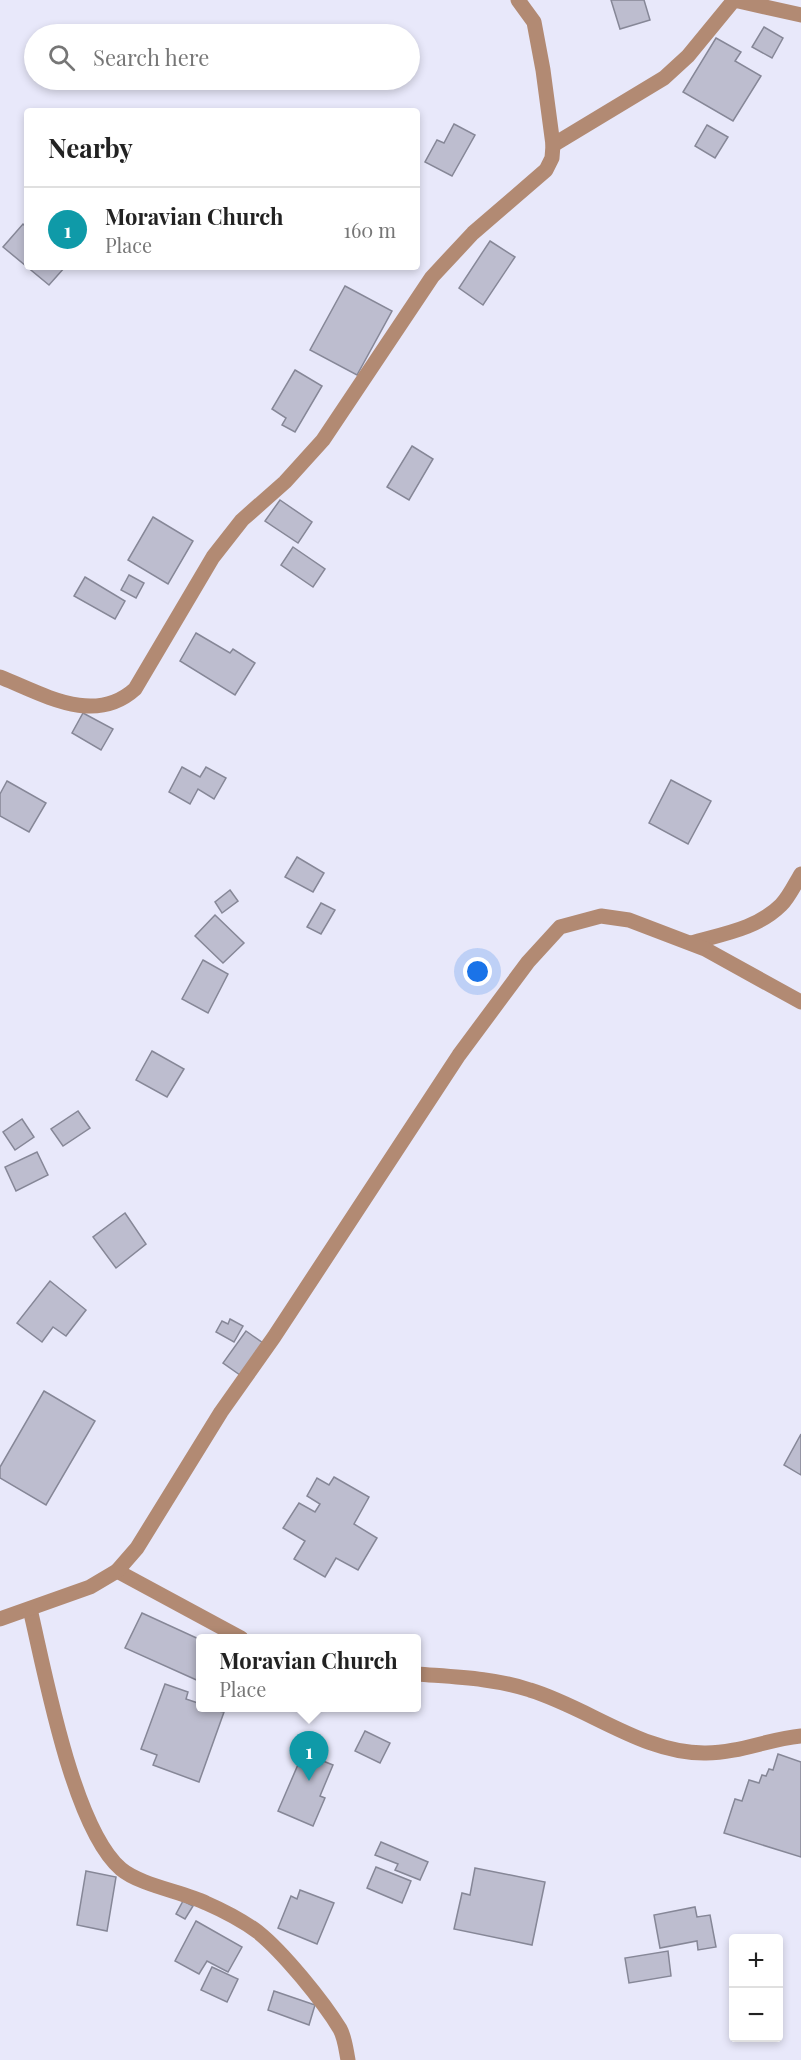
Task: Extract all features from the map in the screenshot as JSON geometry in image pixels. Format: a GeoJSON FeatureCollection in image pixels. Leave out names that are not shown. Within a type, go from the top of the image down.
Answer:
{"type":"FeatureCollection","features":[{"type":"Feature","properties":{"kind":"street"},"geometry":{"type":"LineString","coordinates":[[0,676],[85,708],[123,700],[135,689],[213,557],[242,520],[285,482],[323,440],[432,277],[473,234],[536,181],[552,158],[553,145],[534,22],[518,0]]}},
{"type":"Feature","properties":{"kind":"street"},"geometry":{"type":"LineString","coordinates":[[553,145],[664,78],[688,56],[734,0],[801,15]]}},
{"type":"Feature","properties":{"kind":"street"},"geometry":{"type":"LineString","coordinates":[[691,943],[750,926],[769,915],[783,903],[801,873]]}},
{"type":"Feature","properties":{"kind":"street"},"geometry":{"type":"LineString","coordinates":[[0,1619],[90,1587],[117,1571],[143,1539],[221,1412],[274,1337],[452,1065],[528,962],[560,927],[601,916],[629,920],[691,943],[743,968],[801,1002]]}},
{"type":"Feature","properties":{"kind":"street"},"geometry":{"type":"LineString","coordinates":[[117,1571],[234,1634]]}},
{"type":"Feature","properties":{"kind":"street"},"geometry":{"type":"LineString","coordinates":[[30,1609],[57,1726],[79,1793],[98,1839],[122,1869],[161,1887],[206,1903],[258,1932],[298,1974],[341,2031],[348,2060]]}},
{"type":"Feature","properties":{"kind":"street"},"geometry":{"type":"LineString","coordinates":[[421,1674],[491,1680],[531,1690],[666,1748],[706,1753],[750,1748],[801,1736]]}},
{"type":"Feature","properties":{"kind":"building"},"geometry":{"type":"Polygon","coordinates":[[[611,0],[644,0],[650,20],[620,29],[611,0]]]}},
{"type":"Feature","properties":{"kind":"building"},"geometry":{"type":"Polygon","coordinates":[[[764,27],[783,38],[772,58],[752,47],[764,27]]]}},
{"type":"Feature","properties":{"kind":"building"},"geometry":{"type":"Polygon","coordinates":[[[716,38],[741,52],[735,61],[761,76],[733,121],[683,92],[716,38]]]}},
{"type":"Feature","properties":{"kind":"building"},"geometry":{"type":"Polygon","coordinates":[[[454,124],[475,135],[452,176],[425,162],[437,140],[444,143],[454,124]]]}},
{"type":"Feature","properties":{"kind":"building"},"geometry":{"type":"Polygon","coordinates":[[[707,125],[728,137],[715,158],[695,146],[707,125]]]}},
{"type":"Feature","properties":{"kind":"building"},"geometry":{"type":"Polygon","coordinates":[[[23,224],[24,264],[3,247],[23,224]]]}},
{"type":"Feature","properties":{"kind":"building"},"geometry":{"type":"Polygon","coordinates":[[[490,241],[515,257],[483,305],[459,288],[490,241]]]}},
{"type":"Feature","properties":{"kind":"building"},"geometry":{"type":"Polygon","coordinates":[[[31,270],[62,270],[49,285],[31,270]]]}},
{"type":"Feature","properties":{"kind":"building"},"geometry":{"type":"Polygon","coordinates":[[[345,286],[392,311],[357,375],[310,350],[345,286]]]}},
{"type":"Feature","properties":{"kind":"building"},"geometry":{"type":"Polygon","coordinates":[[[295,370],[322,386],[295,432],[282,425],[286,418],[272,409],[295,370]]]}},
{"type":"Feature","properties":{"kind":"building"},"geometry":{"type":"Polygon","coordinates":[[[412,446],[433,459],[409,500],[387,487],[412,446]]]}},
{"type":"Feature","properties":{"kind":"building"},"geometry":{"type":"Polygon","coordinates":[[[280,500],[312,522],[298,543],[265,521],[280,500]]]}},
{"type":"Feature","properties":{"kind":"building"},"geometry":{"type":"Polygon","coordinates":[[[153,517],[193,541],[168,584],[128,560],[153,517]]]}},
{"type":"Feature","properties":{"kind":"building"},"geometry":{"type":"Polygon","coordinates":[[[293,547],[325,569],[313,587],[281,565],[293,547]]]}},
{"type":"Feature","properties":{"kind":"building"},"geometry":{"type":"Polygon","coordinates":[[[129,575],[144,583],[136,598],[121,590],[129,575]]]}},
{"type":"Feature","properties":{"kind":"building"},"geometry":{"type":"Polygon","coordinates":[[[85,577],[125,601],[115,619],[74,596],[85,577]]]}},
{"type":"Feature","properties":{"kind":"building"},"geometry":{"type":"Polygon","coordinates":[[[196,633],[230,653],[233,649],[255,663],[235,695],[180,661],[196,633]]]}},
{"type":"Feature","properties":{"kind":"building"},"geometry":{"type":"Polygon","coordinates":[[[83,713],[113,729],[101,750],[72,733],[83,713]]]}},
{"type":"Feature","properties":{"kind":"building"},"geometry":{"type":"Polygon","coordinates":[[[182,767],[200,777],[206,767],[226,778],[214,799],[198,789],[190,804],[169,792],[182,767]]]}},
{"type":"Feature","properties":{"kind":"building"},"geometry":{"type":"Polygon","coordinates":[[[671,780],[711,801],[688,844],[649,823],[671,780]]]}},
{"type":"Feature","properties":{"kind":"building"},"geometry":{"type":"Polygon","coordinates":[[[7,781],[46,803],[29,832],[0,816],[0,794],[7,781]]]}},
{"type":"Feature","properties":{"kind":"building"},"geometry":{"type":"Polygon","coordinates":[[[297,857],[324,873],[313,892],[285,877],[297,857]]]}},
{"type":"Feature","properties":{"kind":"building"},"geometry":{"type":"Polygon","coordinates":[[[230,890],[238,901],[222,913],[215,902],[230,890]]]}},
{"type":"Feature","properties":{"kind":"building"},"geometry":{"type":"Polygon","coordinates":[[[321,903],[335,910],[321,934],[307,927],[321,903]]]}},
{"type":"Feature","properties":{"kind":"building"},"geometry":{"type":"Polygon","coordinates":[[[215,915],[244,943],[223,963],[195,936],[215,915]]]}},
{"type":"Feature","properties":{"kind":"building"},"geometry":{"type":"Polygon","coordinates":[[[203,960],[228,974],[208,1013],[182,999],[203,960]]]}},
{"type":"Feature","properties":{"kind":"building"},"geometry":{"type":"Polygon","coordinates":[[[152,1051],[184,1069],[167,1097],[136,1080],[152,1051]]]}},
{"type":"Feature","properties":{"kind":"building"},"geometry":{"type":"Polygon","coordinates":[[[78,1111],[90,1128],[63,1146],[51,1129],[78,1111]]]}},
{"type":"Feature","properties":{"kind":"building"},"geometry":{"type":"Polygon","coordinates":[[[22,1119],[34,1137],[15,1150],[3,1132],[22,1119]]]}},
{"type":"Feature","properties":{"kind":"building"},"geometry":{"type":"Polygon","coordinates":[[[37,1152],[48,1175],[16,1191],[5,1167],[37,1152]]]}},
{"type":"Feature","properties":{"kind":"building"},"geometry":{"type":"Polygon","coordinates":[[[125,1213],[146,1244],[116,1268],[93,1237],[125,1213]]]}},
{"type":"Feature","properties":{"kind":"building"},"geometry":{"type":"Polygon","coordinates":[[[50,1281],[86,1310],[66,1336],[53,1327],[42,1342],[17,1323],[50,1281]]]}},
{"type":"Feature","properties":{"kind":"building"},"geometry":{"type":"Polygon","coordinates":[[[230,1319],[243,1326],[234,1342],[216,1332],[222,1321],[228,1324],[230,1319]]]}},
{"type":"Feature","properties":{"kind":"building"},"geometry":{"type":"Polygon","coordinates":[[[246,1331],[263,1343],[240,1375],[223,1363],[246,1331]]]}},
{"type":"Feature","properties":{"kind":"building"},"geometry":{"type":"Polygon","coordinates":[[[44,1391],[95,1421],[46,1505],[0,1478],[0,1467],[44,1391]]]}},
{"type":"Feature","properties":{"kind":"building"},"geometry":{"type":"Polygon","coordinates":[[[801,1434],[801,1475],[784,1465],[801,1434]]]}},
{"type":"Feature","properties":{"kind":"building"},"geometry":{"type":"Polygon","coordinates":[[[334,1477],[369,1497],[354,1524],[377,1538],[358,1570],[336,1558],[325,1577],[294,1559],[305,1541],[283,1528],[299,1503],[315,1512],[320,1504],[307,1496],[317,1478],[329,1485],[334,1477]]]}},
{"type":"Feature","properties":{"kind":"building"},"geometry":{"type":"Polygon","coordinates":[[[142,1613],[196,1638],[196,1680],[125,1648],[142,1613]]]}},
{"type":"Feature","properties":{"kind":"building"},"geometry":{"type":"Polygon","coordinates":[[[165,1684],[188,1692],[186,1699],[196,1702],[196,1712],[224,1712],[199,1782],[153,1765],[157,1755],[141,1749],[165,1684]]]}},
{"type":"Feature","properties":{"kind":"building"},"geometry":{"type":"Polygon","coordinates":[[[365,1731],[390,1743],[380,1763],[355,1751],[365,1731]]]}},
{"type":"Feature","properties":{"kind":"building"},"geometry":{"type":"Polygon","coordinates":[[[303,1753],[333,1765],[320,1796],[325,1798],[313,1826],[278,1811],[303,1753]]]}},
{"type":"Feature","properties":{"kind":"building"},"geometry":{"type":"Polygon","coordinates":[[[778,1754],[801,1762],[801,1857],[724,1833],[735,1799],[742,1801],[749,1780],[759,1783],[762,1775],[766,1776],[769,1769],[773,1770],[778,1754]]]}},
{"type":"Feature","properties":{"kind":"building"},"geometry":{"type":"Polygon","coordinates":[[[381,1842],[428,1862],[420,1880],[395,1870],[398,1864],[375,1855],[381,1842]]]}},
{"type":"Feature","properties":{"kind":"building"},"geometry":{"type":"Polygon","coordinates":[[[376,1867],[411,1881],[402,1903],[367,1888],[376,1867]]]}},
{"type":"Feature","properties":{"kind":"building"},"geometry":{"type":"Polygon","coordinates":[[[475,1868],[545,1882],[532,1945],[454,1929],[462,1893],[470,1895],[475,1868]]]}},
{"type":"Feature","properties":{"kind":"building"},"geometry":{"type":"Polygon","coordinates":[[[86,1871],[116,1877],[107,1931],[77,1925],[86,1871]]]}},
{"type":"Feature","properties":{"kind":"building"},"geometry":{"type":"Polygon","coordinates":[[[300,1890],[334,1903],[317,1944],[278,1928],[291,1896],[297,1899],[300,1890]]]}},
{"type":"Feature","properties":{"kind":"building"},"geometry":{"type":"Polygon","coordinates":[[[183,1901],[193,1906],[185,1919],[176,1914],[183,1901]]]}},
{"type":"Feature","properties":{"kind":"building"},"geometry":{"type":"Polygon","coordinates":[[[695,1907],[697,1917],[710,1915],[716,1947],[698,1950],[697,1941],[660,1948],[654,1915],[695,1907]]]}},
{"type":"Feature","properties":{"kind":"building"},"geometry":{"type":"Polygon","coordinates":[[[196,1921],[242,1947],[228,1972],[207,1961],[199,1974],[175,1961],[196,1921]]]}},
{"type":"Feature","properties":{"kind":"building"},"geometry":{"type":"Polygon","coordinates":[[[668,1951],[671,1976],[629,1983],[625,1958],[668,1951]]]}},
{"type":"Feature","properties":{"kind":"building"},"geometry":{"type":"Polygon","coordinates":[[[212,1967],[238,1979],[227,2002],[201,1990],[212,1967]]]}},
{"type":"Feature","properties":{"kind":"building"},"geometry":{"type":"Polygon","coordinates":[[[274,1991],[315,2005],[309,2025],[268,2010],[274,1991]]]}},
{"type":"Feature","properties":{"kind":"place","name":"Moravian Church"},"geometry":{"type":"Point","coordinates":[309,1781]}}]}
